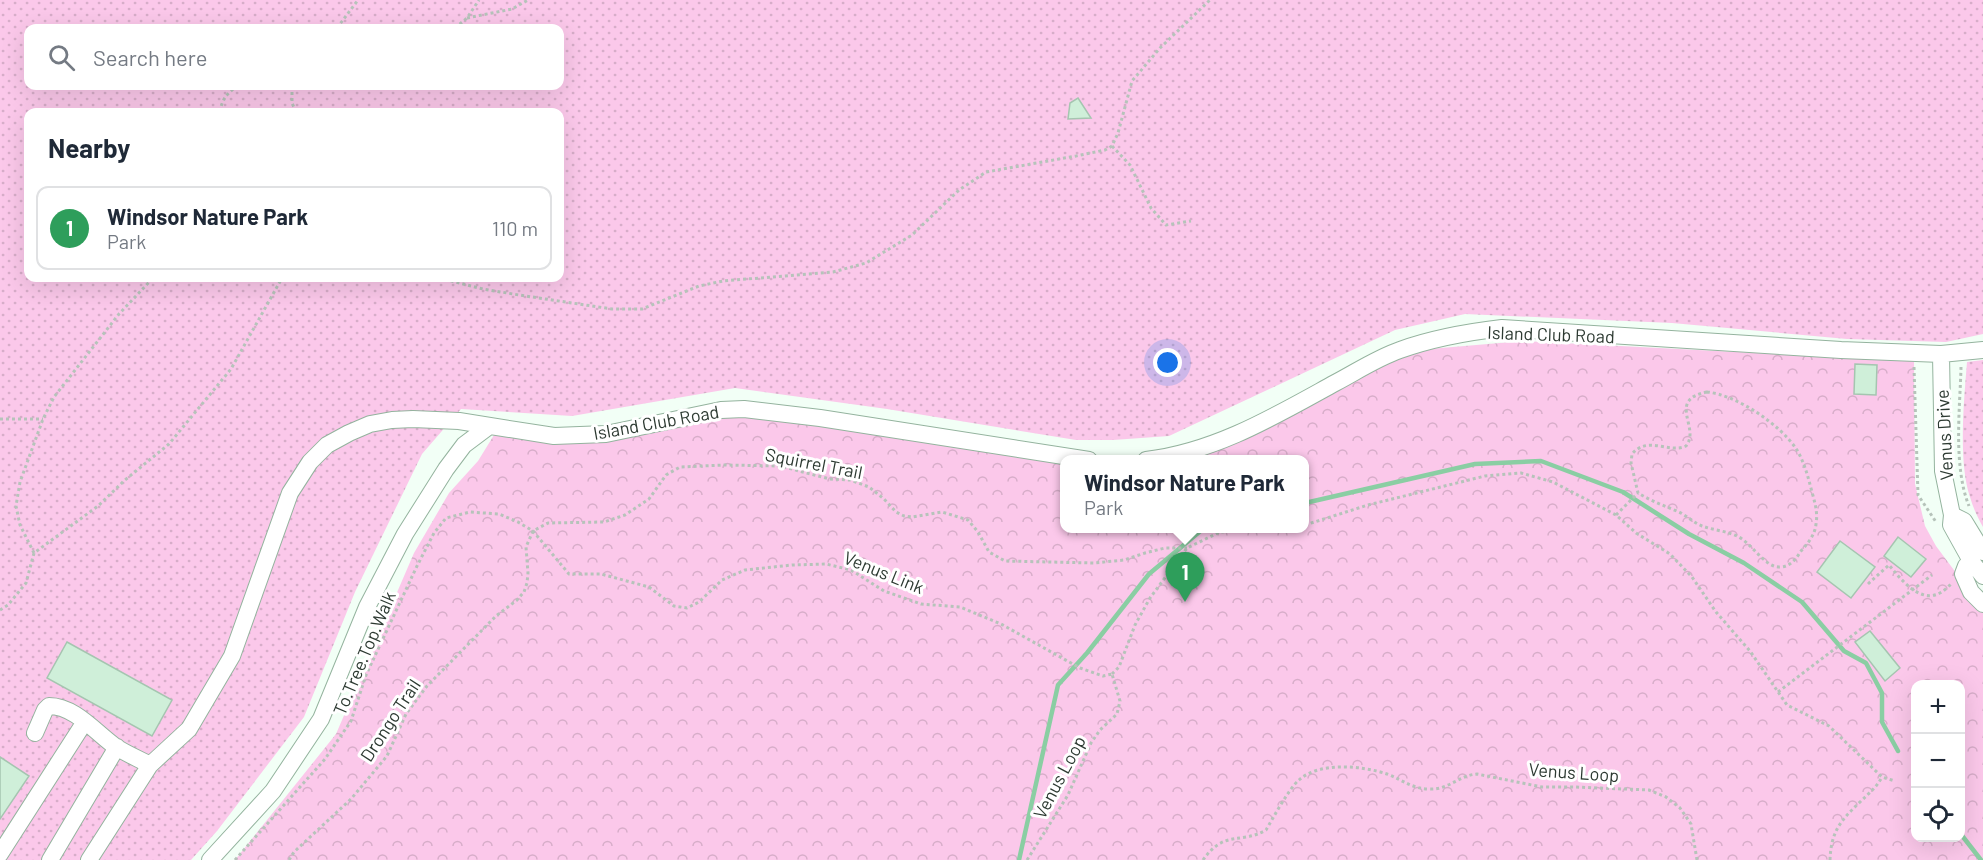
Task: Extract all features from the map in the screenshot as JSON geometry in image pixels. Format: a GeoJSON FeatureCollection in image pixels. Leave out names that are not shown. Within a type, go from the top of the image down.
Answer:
{"type":"FeatureCollection","features":[{"type":"Feature","properties":{"kind":"street","name":"Island Club Road"},"geometry":{"type":"LineString","coordinates":[[1173,455],[1237,435],[1374,361],[1400,350],[1462,333],[1502,328],[1841,350],[1941,354],[1983,350]]}},
{"type":"Feature","properties":{"kind":"street","name":"Venus Drive"},"geometry":{"type":"LineString","coordinates":[[1941,354],[1943,471],[1952,515],[1951,525],[1983,576]]}},
{"type":"Feature","properties":{"kind":"street","name":"Island Club Road"},"geometry":{"type":"LineString","coordinates":[[89,860],[150,765],[189,729],[232,656],[290,493],[310,462],[327,446],[370,424],[392,420],[437,420],[554,436],[606,434],[721,410],[744,409],[820,418],[1063,455]]}},
{"type":"Feature","properties":{"kind":"street"},"geometry":{"type":"LineString","coordinates":[[210,860],[273,791],[321,719],[367,607],[405,534],[464,445],[488,427]]}},
{"type":"Feature","properties":{"kind":"street"},"geometry":{"type":"LineString","coordinates":[[1973,562],[1971,592],[1983,604]]}},
{"type":"Feature","properties":{"kind":"street"},"geometry":{"type":"LineString","coordinates":[[35,733],[45,710],[49,706],[59,706],[69,710],[117,747],[150,765]]}},
{"type":"Feature","properties":{"kind":"street"},"geometry":{"type":"LineString","coordinates":[[0,854],[84,723]]}},
{"type":"Feature","properties":{"kind":"street"},"geometry":{"type":"LineString","coordinates":[[50,860],[117,747]]}},
{"type":"Feature","properties":{"kind":"path"},"geometry":{"type":"LineString","coordinates":[[340,24],[358,0]]}},
{"type":"Feature","properties":{"kind":"path"},"geometry":{"type":"LineString","coordinates":[[460,24],[467,18],[479,0]]}},
{"type":"Feature","properties":{"kind":"path"},"geometry":{"type":"LineString","coordinates":[[467,18],[512,9],[528,0]]}},
{"type":"Feature","properties":{"kind":"path"},"geometry":{"type":"LineString","coordinates":[[455,282],[483,289],[612,309],[642,309],[699,286],[723,281],[833,272],[866,262],[912,235],[958,190],[986,172],[1076,156],[1105,150],[1112,146],[1118,133],[1132,81],[1160,48],[1210,0]]}},
{"type":"Feature","properties":{"kind":"path"},"geometry":{"type":"LineString","coordinates":[[221,108],[222,102],[232,90]]}},
{"type":"Feature","properties":{"kind":"path"},"geometry":{"type":"LineString","coordinates":[[292,90],[294,108]]}},
{"type":"Feature","properties":{"kind":"path"},"geometry":{"type":"LineString","coordinates":[[1112,146],[1130,165],[1151,208],[1166,225],[1191,221]]}},
{"type":"Feature","properties":{"kind":"path"},"geometry":{"type":"LineString","coordinates":[[34,553],[20,525],[16,506],[20,482],[43,419],[54,397],[119,314],[149,282]]}},
{"type":"Feature","properties":{"kind":"path"},"geometry":{"type":"LineString","coordinates":[[0,610],[8,605],[26,583],[34,553],[98,506],[125,480],[169,444],[231,369],[280,282]]}},
{"type":"Feature","properties":{"kind":"path"},"geometry":{"type":"LineString","coordinates":[[1962,353],[1960,452],[1962,474],[1970,507]]}},
{"type":"Feature","properties":{"kind":"path"},"geometry":{"type":"LineString","coordinates":[[1700,393],[1715,393],[1744,405],[1781,432],[1796,448],[1806,468],[1816,510],[1816,525],[1811,539],[1792,563],[1780,567],[1774,566],[1768,564],[1752,545],[1737,536],[1700,525],[1680,513],[1659,506],[1638,493],[1630,463],[1635,451],[1642,446],[1658,444],[1678,449],[1686,446],[1690,436],[1686,405],[1700,393]]}},
{"type":"Feature","properties":{"kind":"path"},"geometry":{"type":"LineString","coordinates":[[0,419],[43,419]]}},
{"type":"Feature","properties":{"kind":"path","name":"Squirrel Trail"},"geometry":{"type":"LineString","coordinates":[[533,531],[548,523],[604,522],[625,515],[649,499],[666,475],[680,467],[780,466],[830,479],[850,480],[869,487],[896,512],[904,516],[912,517],[942,512],[968,520],[989,552],[1005,561],[1124,560],[1165,548],[1187,548]]}},
{"type":"Feature","properties":{"kind":"path"},"geometry":{"type":"LineString","coordinates":[[1309,524],[1368,505],[1474,478],[1521,473],[1553,482],[1616,515],[1636,533],[1670,555],[1692,577],[1716,612],[1750,651],[1787,705],[1829,726],[1882,777],[1895,781]]}},
{"type":"Feature","properties":{"kind":"path"},"geometry":{"type":"LineString","coordinates":[[1616,515],[1638,493]]}},
{"type":"Feature","properties":{"kind":"path","name":"To.Tree.Top.Walk"},"geometry":{"type":"LineString","coordinates":[[235,860],[324,759],[351,721],[366,675],[417,566],[434,533],[446,518],[470,512],[499,514],[533,531]]}},
{"type":"Feature","properties":{"kind":"path","name":"Venus Link"},"geometry":{"type":"LineString","coordinates":[[533,531],[569,573],[601,573],[649,587],[680,608],[694,606],[722,580],[745,570],[826,564],[851,570],[884,591],[921,603],[960,607],[1001,624],[1080,668],[1103,676],[1112,674]]}},
{"type":"Feature","properties":{"kind":"path","name":"Drongo Trail"},"geometry":{"type":"LineString","coordinates":[[289,860],[294,852],[351,799],[387,756],[406,714],[427,686],[496,616],[524,592],[528,583],[526,547],[533,531]]}},
{"type":"Feature","properties":{"kind":"path"},"geometry":{"type":"LineString","coordinates":[[1112,674],[1119,667],[1135,625],[1150,598],[1187,548],[1218,533]]}},
{"type":"Feature","properties":{"kind":"path"},"geometry":{"type":"LineString","coordinates":[[1868,585],[1888,566],[1911,590],[1931,596],[1940,594],[1973,562]]}},
{"type":"Feature","properties":{"kind":"path"},"geometry":{"type":"LineString","coordinates":[[1778,692],[1932,575]]}},
{"type":"Feature","properties":{"kind":"path","name":"Venus Loop"},"geometry":{"type":"LineString","coordinates":[[1027,860],[1068,795],[1090,743],[1117,714],[1120,700],[1112,674]]}},
{"type":"Feature","properties":{"kind":"path","name":"Venus Loop"},"geometry":{"type":"LineString","coordinates":[[1203,860],[1218,843],[1266,830],[1299,780],[1319,770],[1342,766],[1365,768],[1389,775],[1404,784],[1432,789],[1444,787],[1461,777],[1477,774],[1542,787],[1649,790],[1666,797],[1680,808],[1691,824],[1697,860]]}},
{"type":"Feature","properties":{"kind":"path"},"geometry":{"type":"LineString","coordinates":[[1830,860],[1833,835],[1859,802],[1877,787],[1882,777]]}},
{"type":"Feature","properties":{"kind":"green space"},"geometry":{"type":"Polygon","coordinates":[[[0,0],[1983,0],[1983,334],[1946,342],[1847,339],[1672,323],[1465,314],[1395,330],[1169,436],[1113,440],[1076,440],[887,409],[735,388],[572,416],[461,409],[422,454],[355,592],[304,717],[217,831],[191,860],[0,860],[0,0]]]}},
{"type":"Feature","properties":{"kind":"green space"},"geometry":{"type":"Polygon","coordinates":[[[1523,341],[1914,361],[1915,484],[1925,526],[1936,546],[1983,609],[1983,860],[235,860],[336,734],[414,553],[449,493],[478,461],[494,435],[547,442],[699,418],[772,415],[1060,459],[1060,533],[1309,533],[1309,455],[1173,455],[1211,447],[1406,351],[1523,341]]]}},
{"type":"Feature","properties":{"kind":"green space"},"geometry":{"type":"Polygon","coordinates":[[[1983,360],[1983,527],[1966,483],[1963,431],[1967,362],[1983,360]]]}},
{"type":"Feature","properties":{"kind":"building"},"geometry":{"type":"Polygon","coordinates":[[[1078,98],[1091,118],[1068,119],[1070,103],[1078,98]]]}},
{"type":"Feature","properties":{"kind":"building"},"geometry":{"type":"Polygon","coordinates":[[[1855,364],[1877,365],[1876,395],[1854,394],[1855,364]]]}},
{"type":"Feature","properties":{"kind":"building"},"geometry":{"type":"Polygon","coordinates":[[[1898,537],[1926,559],[1911,577],[1884,556],[1898,537]]]}},
{"type":"Feature","properties":{"kind":"building"},"geometry":{"type":"Polygon","coordinates":[[[1840,541],[1875,567],[1851,598],[1817,572],[1840,541]]]}},
{"type":"Feature","properties":{"kind":"building"},"geometry":{"type":"Polygon","coordinates":[[[1870,631],[1900,668],[1885,681],[1855,642],[1870,631]]]}},
{"type":"Feature","properties":{"kind":"building"},"geometry":{"type":"Polygon","coordinates":[[[67,642],[172,700],[152,736],[47,678],[67,642]]]}},
{"type":"Feature","properties":{"kind":"building"},"geometry":{"type":"Polygon","coordinates":[[[0,757],[29,776],[0,819],[0,757]]]}},
{"type":"Feature","properties":{"kind":"waterway"},"geometry":{"type":"LineString","coordinates":[[1309,502],[1475,464],[1541,461],[1623,492],[1689,534],[1744,563],[1802,602],[1844,651],[1866,663],[1882,693],[1882,722],[1898,751]]}},
{"type":"Feature","properties":{"kind":"waterway"},"geometry":{"type":"LineString","coordinates":[[1019,860],[1058,685],[1087,653],[1149,574],[1198,533]]}},
{"type":"Feature","properties":{"kind":"waterway"},"geometry":{"type":"LineString","coordinates":[[1965,839],[1981,860]]}},
{"type":"Feature","properties":{"kind":"place","name":"Windsor Nature Park"},"geometry":{"type":"Point","coordinates":[1185,602]}}]}
